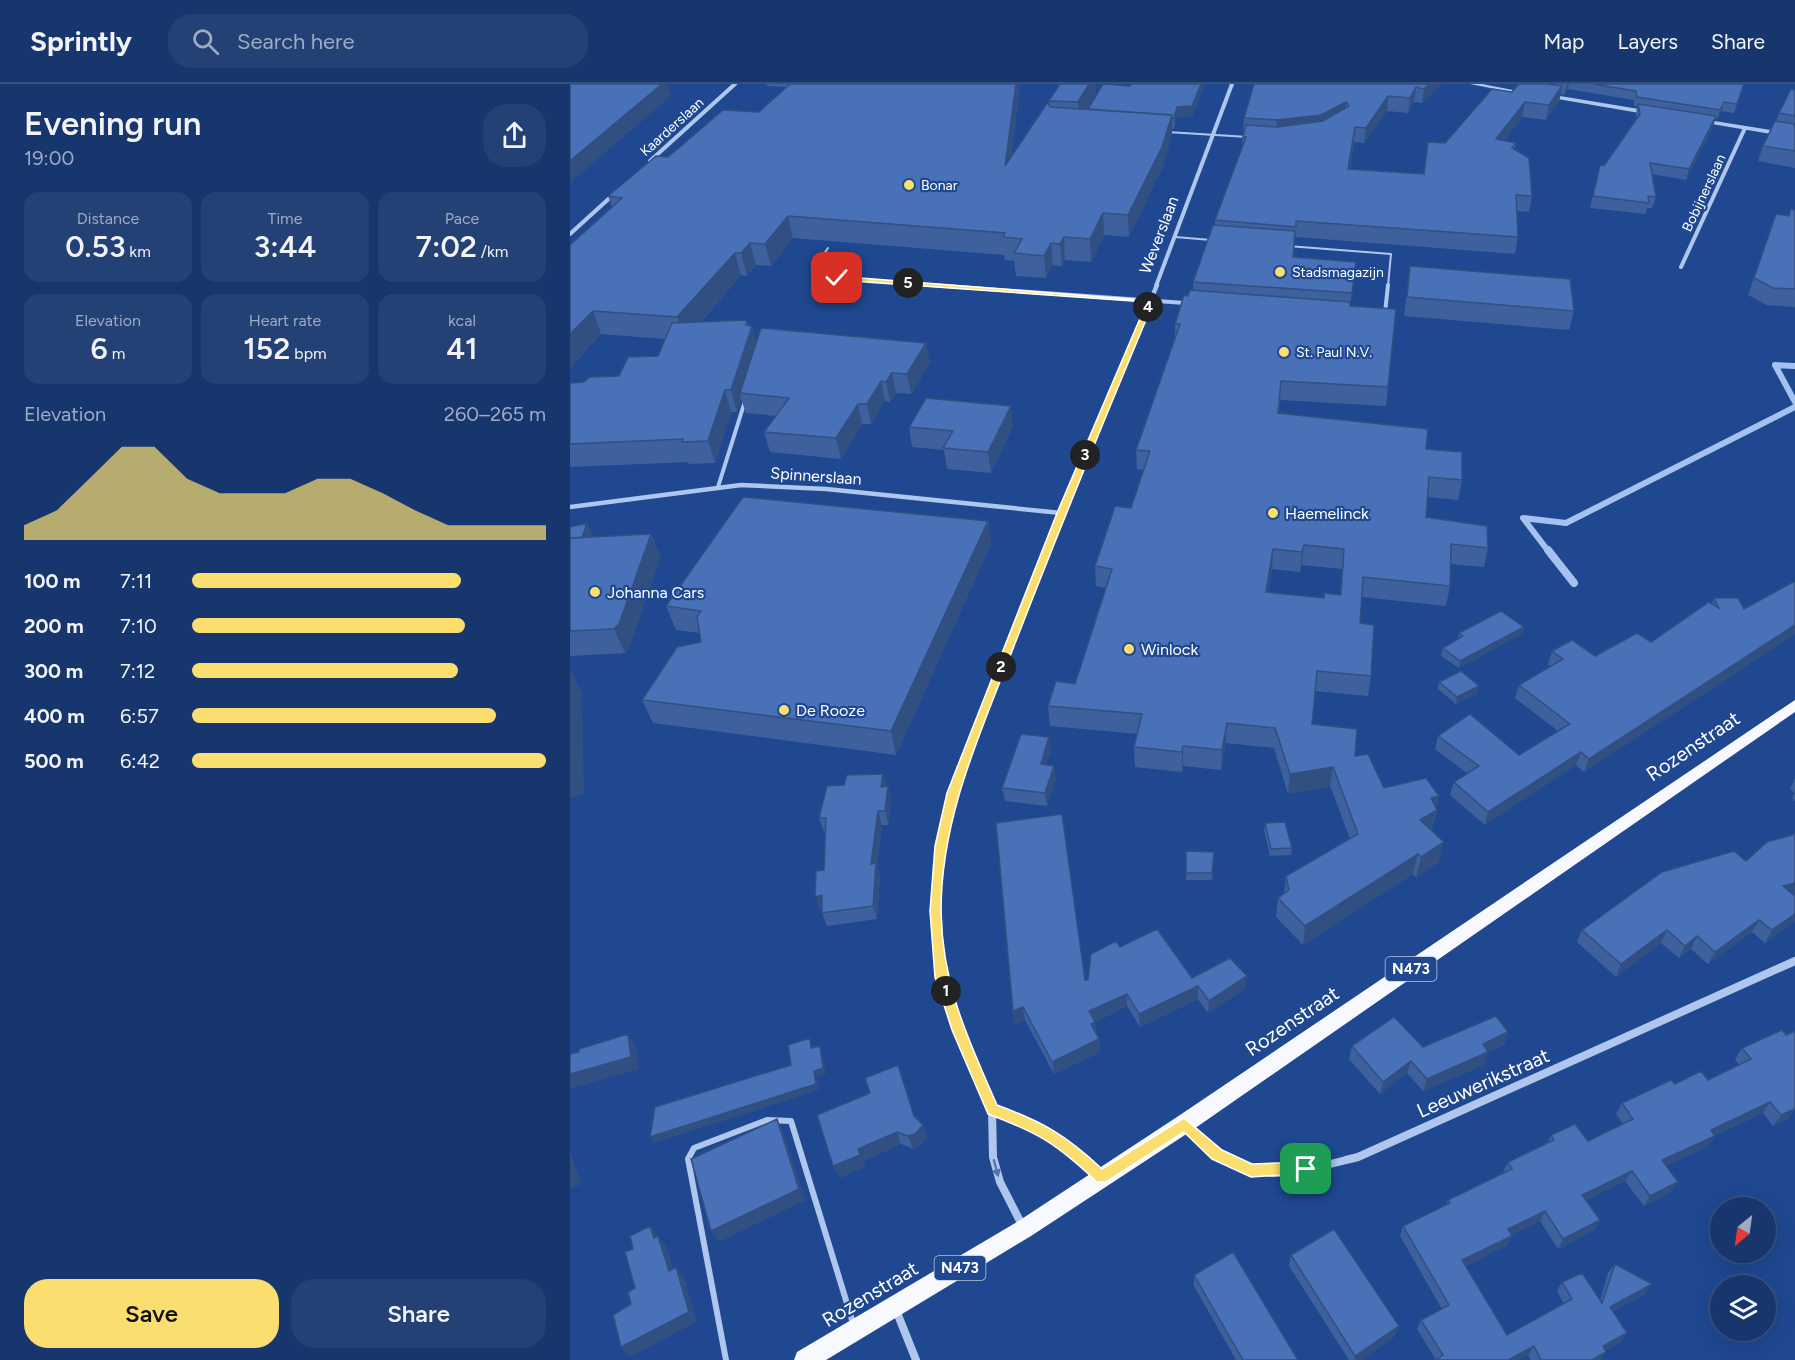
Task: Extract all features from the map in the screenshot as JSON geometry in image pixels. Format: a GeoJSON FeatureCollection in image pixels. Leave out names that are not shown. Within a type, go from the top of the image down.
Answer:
{"type":"FeatureCollection","features":[{"type":"Feature","properties":{"kind":"main road","name":"Rozenstraat"},"geometry":{"type":"LineString","coordinates":[[805,1360],[896,1308],[1024,1229],[1184,1124],[1795,705]]}},
{"type":"Feature","properties":{"kind":"street","name":"Kaarderslaan"},"geometry":{"type":"LineString","coordinates":[[648,163],[735,84]]}},
{"type":"Feature","properties":{"kind":"street","name":"Weverslaan"},"geometry":{"type":"LineString","coordinates":[[1024,1229],[1009,1202],[995,1165],[992,1110],[958,1030],[941,977],[936,911],[940,846],[952,793],[1061,513],[1151,301],[1232,84]]}},
{"type":"Feature","properties":{"kind":"street"},"geometry":{"type":"LineString","coordinates":[[1473,84],[1531,93]]}},
{"type":"Feature","properties":{"kind":"street"},"geometry":{"type":"LineString","coordinates":[[1542,95],[1655,113]]}},
{"type":"Feature","properties":{"kind":"street"},"geometry":{"type":"LineString","coordinates":[[1689,119],[1795,136]]}},
{"type":"Feature","properties":{"kind":"street","name":"Bobijnerslaan"},"geometry":{"type":"LineString","coordinates":[[1681,267],[1745,128]]}},
{"type":"Feature","properties":{"kind":"street"},"geometry":{"type":"LineString","coordinates":[[570,234],[622,187]]}},
{"type":"Feature","properties":{"kind":"street","name":"Spinnerslaan"},"geometry":{"type":"LineString","coordinates":[[570,507],[741,485],[826,489],[1061,513]]}},
{"type":"Feature","properties":{"kind":"street","name":"Leeuwerikstraat"},"geometry":{"type":"LineString","coordinates":[[1184,1124],[1217,1154],[1251,1171],[1306,1169],[1358,1157],[1795,961]]}},
{"type":"Feature","properties":{"kind":"street"},"geometry":{"type":"LineString","coordinates":[[992,1110],[1045,1131],[1070,1147],[1101,1177]]}},
{"type":"Feature","properties":{"kind":"street"},"geometry":{"type":"LineString","coordinates":[[896,1308],[916,1360]]}},
{"type":"Feature","properties":{"kind":"lane"},"geometry":{"type":"LineString","coordinates":[[1158,131],[1255,137]]}},
{"type":"Feature","properties":{"kind":"lane"},"geometry":{"type":"LineString","coordinates":[[1174,237],[1220,241]]}},
{"type":"Feature","properties":{"kind":"lane"},"geometry":{"type":"LineString","coordinates":[[1277,245],[1391,254],[1385,320]]}},
{"type":"Feature","properties":{"kind":"lane"},"geometry":{"type":"LineString","coordinates":[[828,248],[813,270],[837,278],[1186,303]]}},
{"type":"Feature","properties":{"kind":"lane"},"geometry":{"type":"LineString","coordinates":[[718,487],[745,400]]}},
{"type":"Feature","properties":{"kind":"lane"},"geometry":{"type":"LineString","coordinates":[[726,1360],[688,1159],[694,1148],[767,1120],[791,1121],[856,1331]]}},
{"type":"Feature","properties":{"kind":"building"},"geometry":{"type":"Polygon","coordinates":[[[570,84],[662,84],[570,161],[570,84]]]}},
{"type":"Feature","properties":{"kind":"building","name":"Bonar"},"geometry":{"type":"Polygon","coordinates":[[[790,84],[1016,84],[1005,166],[1060,84],[1089,84],[1078,102],[1051,101],[1048,103],[1050,107],[1172,115],[1162,147],[1128,215],[1103,213],[1090,239],[1064,237],[1060,244],[1051,243],[1044,256],[1014,253],[1022,239],[1003,237],[1005,233],[788,216],[765,244],[750,243],[741,253],[735,253],[677,317],[593,311],[570,334],[570,245],[622,198],[608,196],[656,156],[668,157],[723,110],[759,112],[790,84]]]}},
{"type":"Feature","properties":{"kind":"building"},"geometry":{"type":"Polygon","coordinates":[[[1103,84],[1130,86],[1131,84],[1201,84],[1192,106],[1177,107],[1174,118],[1172,118],[1172,115],[1088,109],[1103,84]]]}},
{"type":"Feature","properties":{"kind":"building"},"geometry":{"type":"Polygon","coordinates":[[[1254,84],[1429,84],[1424,89],[1416,87],[1410,98],[1388,96],[1366,128],[1355,127],[1348,169],[1424,174],[1428,142],[1445,143],[1492,89],[1512,92],[1519,84],[1562,86],[1549,105],[1525,102],[1496,139],[1516,143],[1512,148],[1529,158],[1532,196],[1516,195],[1518,237],[1296,221],[1296,227],[1215,220],[1246,137],[1243,137],[1246,125],[1277,127],[1323,121],[1349,106],[1346,102],[1321,115],[1277,120],[1244,118],[1254,84]]]}},
{"type":"Feature","properties":{"kind":"building"},"geometry":{"type":"Polygon","coordinates":[[[1593,84],[1744,84],[1737,104],[1724,102],[1720,110],[1637,97],[1636,91],[1593,84]]]}},
{"type":"Feature","properties":{"kind":"building"},"geometry":{"type":"Polygon","coordinates":[[[1791,89],[1795,90],[1795,116],[1779,113],[1791,89]]]}},
{"type":"Feature","properties":{"kind":"building"},"geometry":{"type":"Polygon","coordinates":[[[1638,104],[1716,116],[1689,169],[1650,163],[1656,197],[1648,196],[1649,203],[1593,196],[1600,165],[1604,166],[1640,114],[1638,104]]]}},
{"type":"Feature","properties":{"kind":"building"},"geometry":{"type":"Polygon","coordinates":[[[1775,121],[1795,124],[1795,151],[1763,146],[1775,121]]]}},
{"type":"Feature","properties":{"kind":"building"},"geometry":{"type":"Polygon","coordinates":[[[1791,209],[1795,210],[1795,289],[1773,288],[1754,278],[1776,214],[1789,216],[1791,209]]]}},
{"type":"Feature","properties":{"kind":"building","name":"Stadsmagazijn"},"geometry":{"type":"Polygon","coordinates":[[[1213,225],[1295,231],[1293,257],[1356,262],[1352,293],[1193,282],[1213,225]]]}},
{"type":"Feature","properties":{"kind":"building"},"geometry":{"type":"Polygon","coordinates":[[[1410,266],[1570,279],[1574,311],[1407,297],[1410,266]]]}},
{"type":"Feature","properties":{"kind":"building"},"geometry":{"type":"Polygon","coordinates":[[[1190,290],[1350,302],[1350,306],[1396,309],[1388,387],[1281,381],[1278,413],[1428,429],[1426,449],[1462,452],[1462,480],[1429,477],[1426,517],[1487,526],[1488,548],[1451,544],[1450,586],[1363,577],[1360,623],[1374,625],[1371,676],[1317,671],[1312,724],[1357,729],[1355,756],[1368,754],[1384,788],[1426,778],[1439,796],[1431,798],[1437,810],[1420,820],[1444,842],[1421,857],[1418,854],[1305,926],[1278,898],[1289,890],[1286,876],[1358,834],[1333,767],[1290,774],[1275,728],[1227,723],[1222,750],[1183,746],[1182,752],[1134,747],[1142,714],[1048,706],[1056,681],[1075,684],[1112,569],[1095,566],[1115,506],[1131,508],[1150,451],[1136,450],[1180,324],[1175,324],[1184,295],[1188,296],[1190,290]],[[1304,545],[1302,552],[1273,549],[1266,592],[1324,598],[1324,593],[1341,595],[1344,549],[1304,545]]]}},
{"type":"Feature","properties":{"kind":"building"},"geometry":{"type":"Polygon","coordinates":[[[747,320],[746,325],[752,326],[731,390],[725,390],[708,441],[682,442],[683,439],[570,444],[570,383],[584,382],[590,377],[619,376],[628,357],[658,356],[672,323],[747,320]]]}},
{"type":"Feature","properties":{"kind":"building"},"geometry":{"type":"Polygon","coordinates":[[[761,328],[926,343],[907,374],[892,373],[886,382],[881,381],[867,404],[858,404],[836,438],[764,432],[789,398],[740,393],[761,328]]]}},
{"type":"Feature","properties":{"kind":"building"},"geometry":{"type":"Polygon","coordinates":[[[926,398],[1011,406],[988,452],[943,448],[953,431],[909,427],[926,398]]]}},
{"type":"Feature","properties":{"kind":"building"},"geometry":{"type":"Polygon","coordinates":[[[743,497],[988,521],[891,731],[642,700],[677,647],[701,642],[697,617],[701,611],[666,606],[743,497]]]}},
{"type":"Feature","properties":{"kind":"building"},"geometry":{"type":"Polygon","coordinates":[[[587,523],[582,538],[570,538],[570,527],[587,523]]]}},
{"type":"Feature","properties":{"kind":"building"},"geometry":{"type":"Polygon","coordinates":[[[651,534],[619,624],[614,629],[570,631],[570,538],[651,534]]]}},
{"type":"Feature","properties":{"kind":"building"},"geometry":{"type":"Polygon","coordinates":[[[1795,581],[1795,625],[1589,759],[1581,752],[1488,812],[1454,782],[1479,766],[1438,736],[1470,714],[1519,755],[1570,724],[1519,685],[1563,659],[1552,651],[1572,640],[1595,656],[1637,633],[1651,642],[1709,602],[1719,608],[1714,598],[1738,598],[1744,609],[1795,581]]]}},
{"type":"Feature","properties":{"kind":"building"},"geometry":{"type":"Polygon","coordinates":[[[1501,611],[1524,627],[1460,661],[1443,648],[1463,636],[1459,633],[1501,611]]]}},
{"type":"Feature","properties":{"kind":"building"},"geometry":{"type":"Polygon","coordinates":[[[570,669],[571,770],[570,770],[570,669]]]}},
{"type":"Feature","properties":{"kind":"building"},"geometry":{"type":"Polygon","coordinates":[[[1461,671],[1479,686],[1457,697],[1439,682],[1461,671]]]}},
{"type":"Feature","properties":{"kind":"building"},"geometry":{"type":"Polygon","coordinates":[[[1021,734],[1049,737],[1041,764],[1054,766],[1045,793],[1002,788],[1021,734]]]}},
{"type":"Feature","properties":{"kind":"building"},"geometry":{"type":"Polygon","coordinates":[[[883,774],[881,787],[888,786],[885,811],[878,811],[871,864],[876,863],[873,906],[822,913],[822,895],[815,897],[816,871],[824,870],[826,818],[819,818],[827,786],[844,785],[847,775],[883,774]]]}},
{"type":"Feature","properties":{"kind":"building"},"geometry":{"type":"Polygon","coordinates":[[[1062,814],[1085,980],[1088,980],[1091,954],[1116,941],[1120,947],[1157,929],[1192,978],[1230,958],[1247,976],[1209,1001],[1198,986],[1139,1014],[1127,994],[1089,1011],[1095,1022],[1091,1024],[1099,1039],[1052,1062],[1023,1007],[1013,1011],[996,823],[1062,814]]]}},
{"type":"Feature","properties":{"kind":"building"},"geometry":{"type":"Polygon","coordinates":[[[1285,822],[1292,848],[1271,849],[1265,823],[1285,822]]]}},
{"type":"Feature","properties":{"kind":"building"},"geometry":{"type":"Polygon","coordinates":[[[1795,834],[1795,883],[1783,886],[1795,896],[1795,914],[1772,930],[1759,920],[1715,952],[1697,936],[1685,946],[1667,930],[1621,964],[1582,930],[1662,872],[1734,851],[1746,861],[1767,842],[1795,834]]]}},
{"type":"Feature","properties":{"kind":"building"},"geometry":{"type":"Polygon","coordinates":[[[1186,851],[1214,852],[1212,873],[1186,873],[1186,851]]]}},
{"type":"Feature","properties":{"kind":"building"},"geometry":{"type":"Polygon","coordinates":[[[1496,1016],[1508,1032],[1483,1044],[1488,1052],[1427,1079],[1411,1061],[1383,1082],[1352,1046],[1394,1017],[1423,1047],[1496,1016]]]}},
{"type":"Feature","properties":{"kind":"building"},"geometry":{"type":"Polygon","coordinates":[[[1782,1030],[1786,1035],[1795,1031],[1795,1109],[1781,1115],[1770,1102],[1711,1130],[1715,1136],[1662,1160],[1678,1182],[1650,1196],[1632,1171],[1582,1195],[1600,1220],[1563,1239],[1545,1211],[1508,1229],[1512,1236],[1462,1260],[1507,1335],[1572,1299],[1562,1282],[1582,1273],[1602,1303],[1615,1264],[1652,1284],[1610,1307],[1627,1333],[1603,1346],[1606,1352],[1592,1360],[1541,1360],[1534,1346],[1508,1360],[1436,1360],[1443,1355],[1421,1320],[1449,1305],[1403,1226],[1450,1203],[1448,1200],[1512,1169],[1508,1162],[1554,1140],[1551,1135],[1575,1124],[1588,1141],[1633,1119],[1622,1103],[1671,1080],[1675,1084],[1701,1071],[1708,1080],[1751,1059],[1742,1048],[1782,1030]]]}},
{"type":"Feature","properties":{"kind":"building"},"geometry":{"type":"Polygon","coordinates":[[[628,1034],[631,1057],[570,1074],[570,1054],[628,1034]]]}},
{"type":"Feature","properties":{"kind":"building"},"geometry":{"type":"Polygon","coordinates":[[[810,1038],[811,1048],[820,1046],[823,1068],[814,1071],[816,1084],[650,1137],[655,1107],[791,1065],[788,1045],[810,1038]]]}},
{"type":"Feature","properties":{"kind":"building"},"geometry":{"type":"Polygon","coordinates":[[[898,1065],[914,1116],[923,1125],[915,1134],[908,1136],[897,1132],[858,1149],[860,1155],[833,1166],[817,1115],[870,1093],[865,1078],[898,1065]]]}},
{"type":"Feature","properties":{"kind":"building"},"geometry":{"type":"Polygon","coordinates":[[[777,1119],[799,1189],[711,1231],[691,1159],[777,1119]]]}},
{"type":"Feature","properties":{"kind":"building"},"geometry":{"type":"Polygon","coordinates":[[[650,1226],[654,1238],[658,1236],[669,1271],[676,1267],[689,1312],[621,1347],[613,1315],[631,1304],[628,1292],[635,1288],[625,1252],[633,1249],[630,1236],[650,1226]]]}},
{"type":"Feature","properties":{"kind":"building"},"geometry":{"type":"Polygon","coordinates":[[[1334,1229],[1399,1326],[1355,1356],[1291,1255],[1334,1229]]]}},
{"type":"Feature","properties":{"kind":"building"},"geometry":{"type":"Polygon","coordinates":[[[1233,1252],[1298,1360],[1243,1360],[1194,1275],[1233,1252]]]}},
{"type":"Feature","properties":{"kind":"waterway"},"geometry":{"type":"LineString","coordinates":[[1795,366],[1775,365],[1795,402]]}},
{"type":"Feature","properties":{"kind":"waterway"},"geometry":{"type":"LineString","coordinates":[[1549,552],[1523,518],[1566,523],[1795,407]]}},
{"type":"Feature","properties":{"kind":"waterway"},"geometry":{"type":"LineString","coordinates":[[1548,550],[1574,583]]}},
{"type":"Feature","properties":{"kind":"place","name":"Bonar"},"geometry":{"type":"Point","coordinates":[909,185]}},
{"type":"Feature","properties":{"kind":"place","name":"Stadsmagazijn"},"geometry":{"type":"Point","coordinates":[1280,272]}},
{"type":"Feature","properties":{"kind":"place","name":"St. Paul N.V."},"geometry":{"type":"Point","coordinates":[1284,352]}},
{"type":"Feature","properties":{"kind":"place","name":"Haemelinck"},"geometry":{"type":"Point","coordinates":[1273,513]}},
{"type":"Feature","properties":{"kind":"place","name":"Johanna Cars"},"geometry":{"type":"Point","coordinates":[595,592]}},
{"type":"Feature","properties":{"kind":"place","name":"Winlock"},"geometry":{"type":"Point","coordinates":[1129,649]}},
{"type":"Feature","properties":{"kind":"place","name":"De Rooze"},"geometry":{"type":"Point","coordinates":[784,710]}},
{"type":"Feature","properties":{"kind":"route"},"geometry":{"type":"LineString","coordinates":[[837,278],[1151,301],[1061,513],[952,793],[940,846],[936,911],[941,977],[958,1030],[992,1110],[1037,1126],[1070,1147],[1101,1177],[1184,1124],[1217,1154],[1251,1171],[1306,1169]]}}]}
